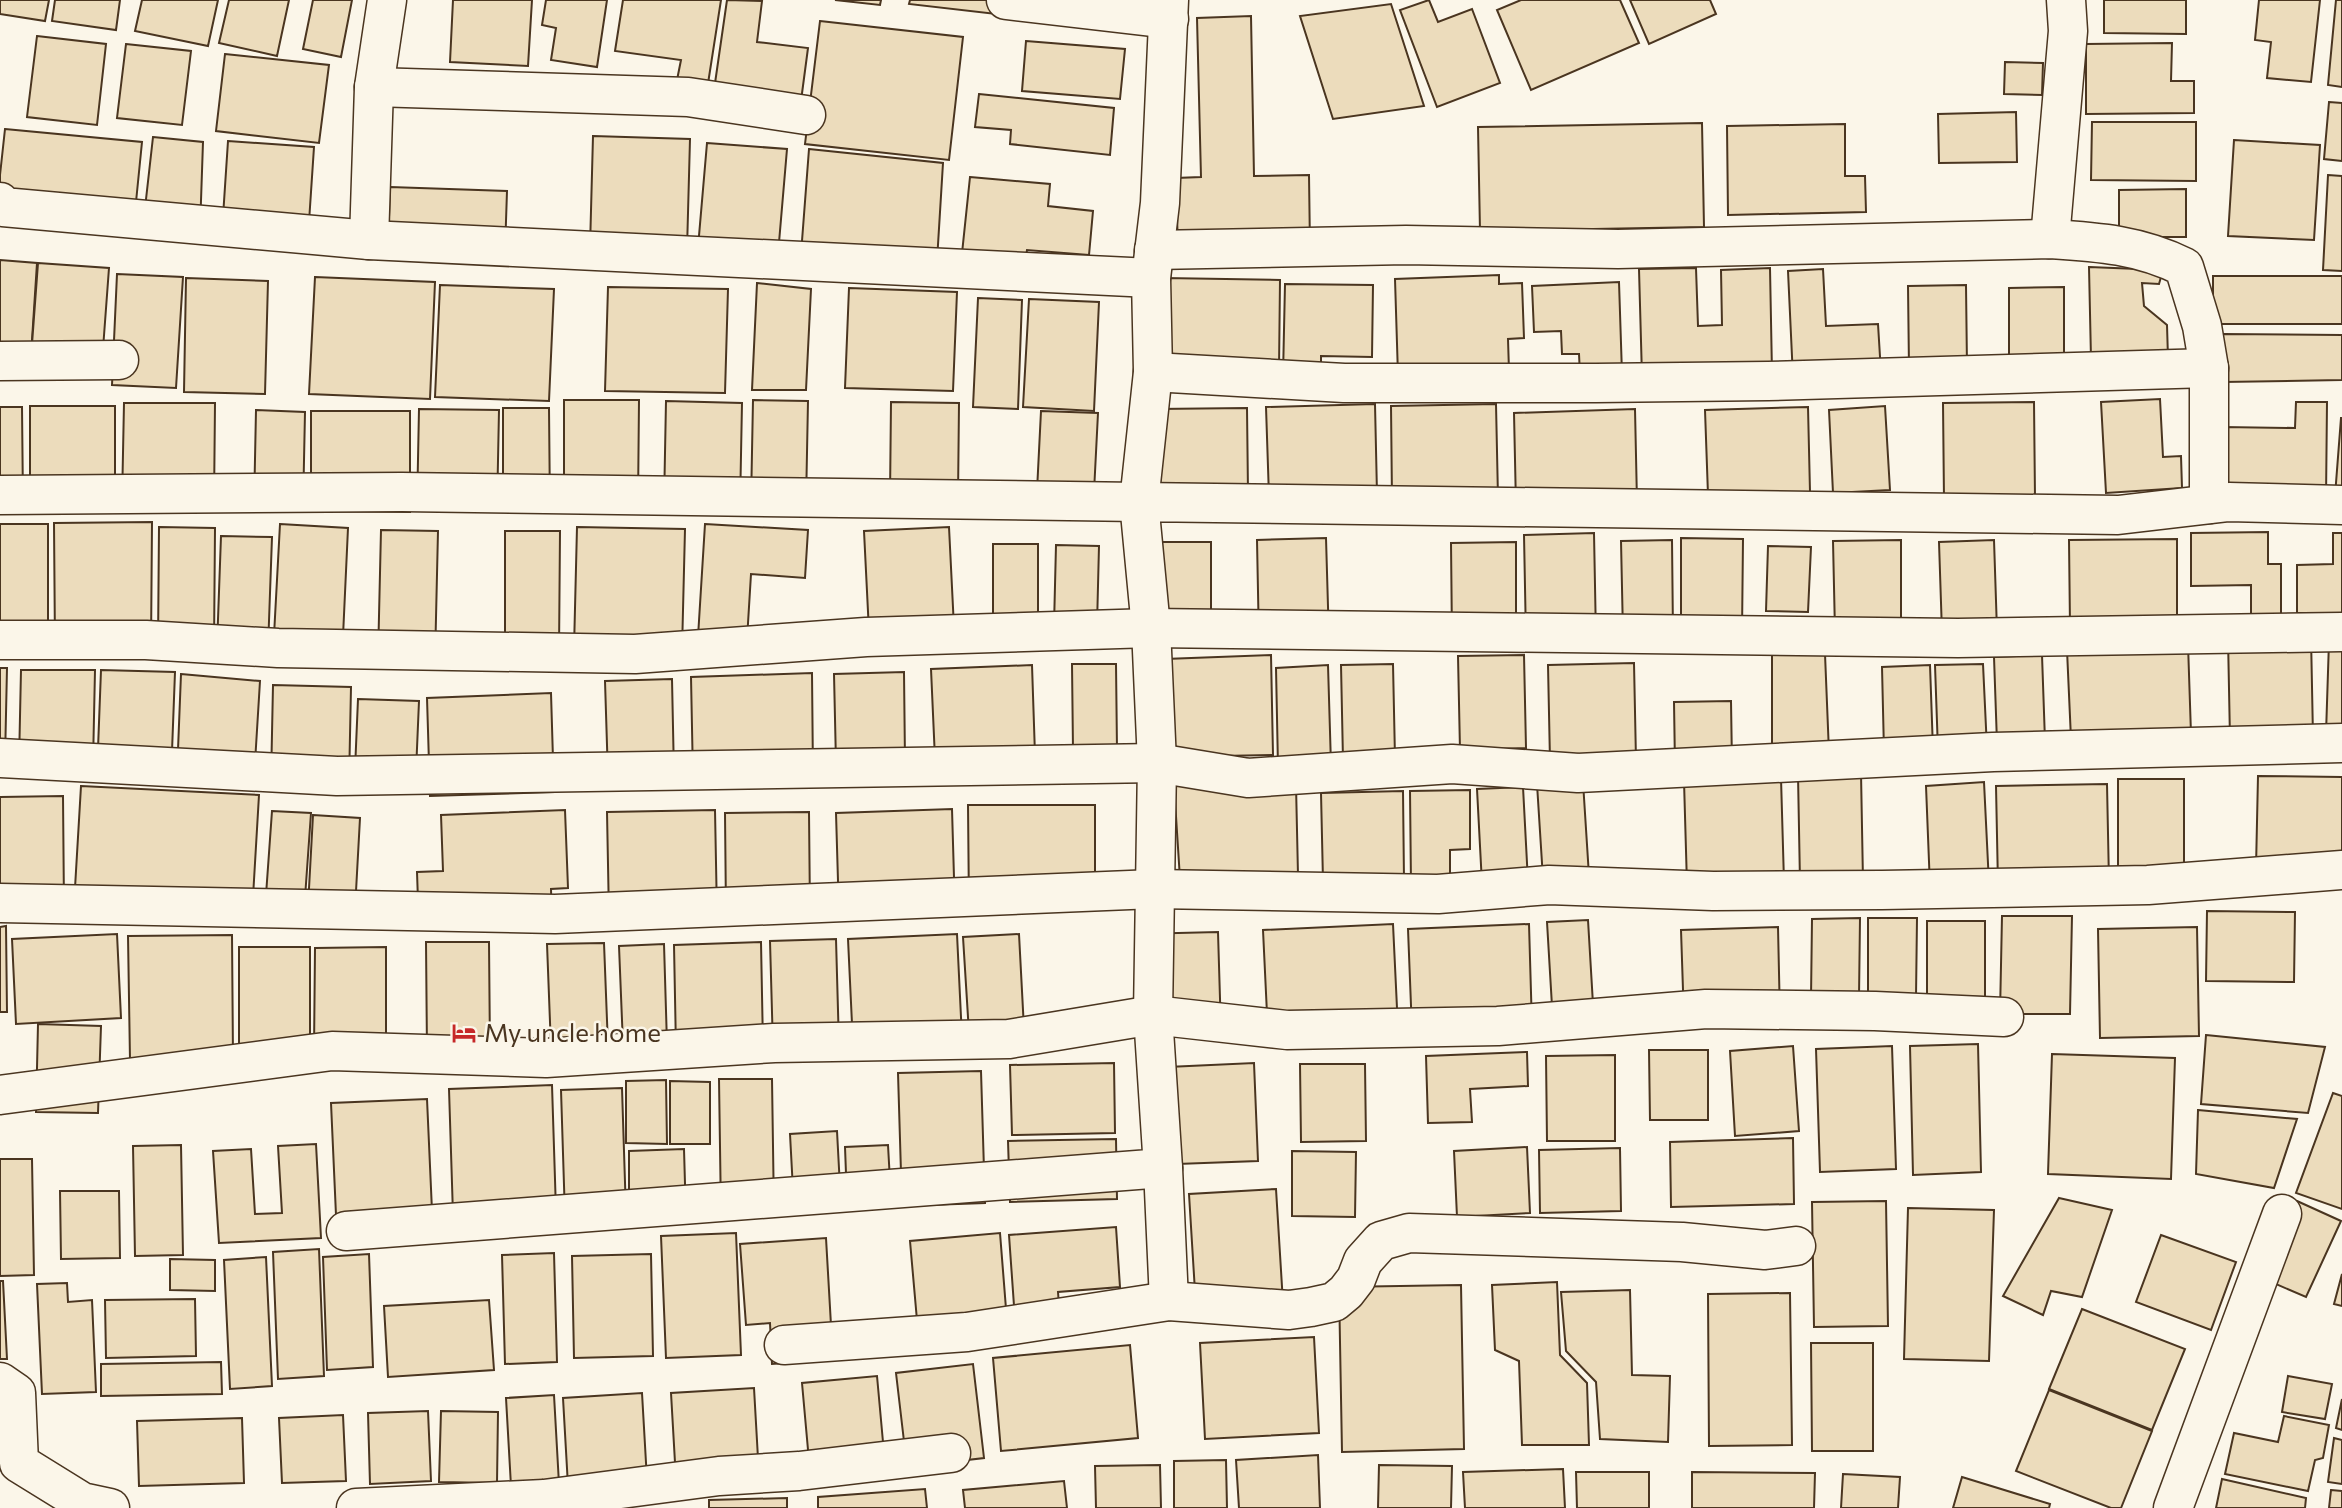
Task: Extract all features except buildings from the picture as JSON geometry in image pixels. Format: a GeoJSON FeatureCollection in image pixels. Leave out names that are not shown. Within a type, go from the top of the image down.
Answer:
{"type":"FeatureCollection","features":[{"type":"Feature","properties":{"kind":"street"},"geometry":{"type":"LineString","coordinates":[[369,240],[374,87],[387,0]]}},
{"type":"Feature","properties":{"kind":"street"},"geometry":{"type":"LineString","coordinates":[[1006,0],[1169,10],[1160,203],[1152,264],[1153,372],[1139,502],[1151,628],[1157,762],[1153,1015],[1169,1301]]}},
{"type":"Feature","properties":{"kind":"street"},"geometry":{"type":"LineString","coordinates":[[2050,239],[2068,31],[2066,0]]}},
{"type":"Feature","properties":{"kind":"street"},"geometry":{"type":"LineString","coordinates":[[374,87],[688,97],[806,115]]}},
{"type":"Feature","properties":{"kind":"street"},"geometry":{"type":"LineString","coordinates":[[0,202],[3,207],[369,240],[1152,264],[1406,245],[1618,249],[2050,239],[2109,242],[2160,255],[2183,267],[2203,326],[2209,368],[2209,505]]}},
{"type":"Feature","properties":{"kind":"street"},"geometry":{"type":"LineString","coordinates":[[0,361],[119,360]]}},
{"type":"Feature","properties":{"kind":"street"},"geometry":{"type":"LineString","coordinates":[[1153,372],[1344,383],[1596,383],[1768,381],[2209,368]]}},
{"type":"Feature","properties":{"kind":"street"},"geometry":{"type":"LineString","coordinates":[[0,495],[402,492],[2118,515],[2229,502],[2342,505]]}},
{"type":"Feature","properties":{"kind":"street"},"geometry":{"type":"LineString","coordinates":[[0,640],[146,640],[278,648],[635,654],[866,637],[1151,628],[1958,638],[2342,632]]}},
{"type":"Feature","properties":{"kind":"street"},"geometry":{"type":"LineString","coordinates":[[0,758],[337,775],[1157,762],[1248,778],[1451,764],[1578,772],[1993,752],[2342,743]]}},
{"type":"Feature","properties":{"kind":"street"},"geometry":{"type":"LineString","coordinates":[[0,903],[555,914],[1154,888],[1437,894],[1549,885],[1713,891],[1896,889],[2148,885],[2342,870]]}},
{"type":"Feature","properties":{"kind":"street"},"geometry":{"type":"LineString","coordinates":[[0,1095],[332,1051],[545,1058],[774,1043],[1009,1039],[1153,1015],[1287,1030],[1498,1026],[1706,1009],[1875,1011],[2004,1017]]}},
{"type":"Feature","properties":{"kind":"street"},"geometry":{"type":"LineString","coordinates":[[346,1231],[1163,1168]]}},
{"type":"Feature","properties":{"kind":"street"},"geometry":{"type":"LineString","coordinates":[[2174,1508],[2282,1214]]}},
{"type":"Feature","properties":{"kind":"street"},"geometry":{"type":"LineString","coordinates":[[785,1345],[967,1332],[1169,1301],[1289,1310],[1334,1302],[1346,1292],[1356,1279],[1363,1261],[1381,1241],[1409,1233],[1682,1242],[1765,1250],[1796,1246]]}},
{"type":"Feature","properties":{"kind":"street"},"geometry":{"type":"LineString","coordinates":[[0,1382],[16,1393],[19,1463],[82,1502],[110,1508]]}},
{"type":"Feature","properties":{"kind":"street"},"geometry":{"type":"LineString","coordinates":[[356,1508],[544,1499],[719,1476],[799,1471],[951,1453]]}},
{"type":"Feature","properties":{"kind":"place","name":"My uncle home"},"geometry":{"type":"Point","coordinates":[464,1033]}}]}
